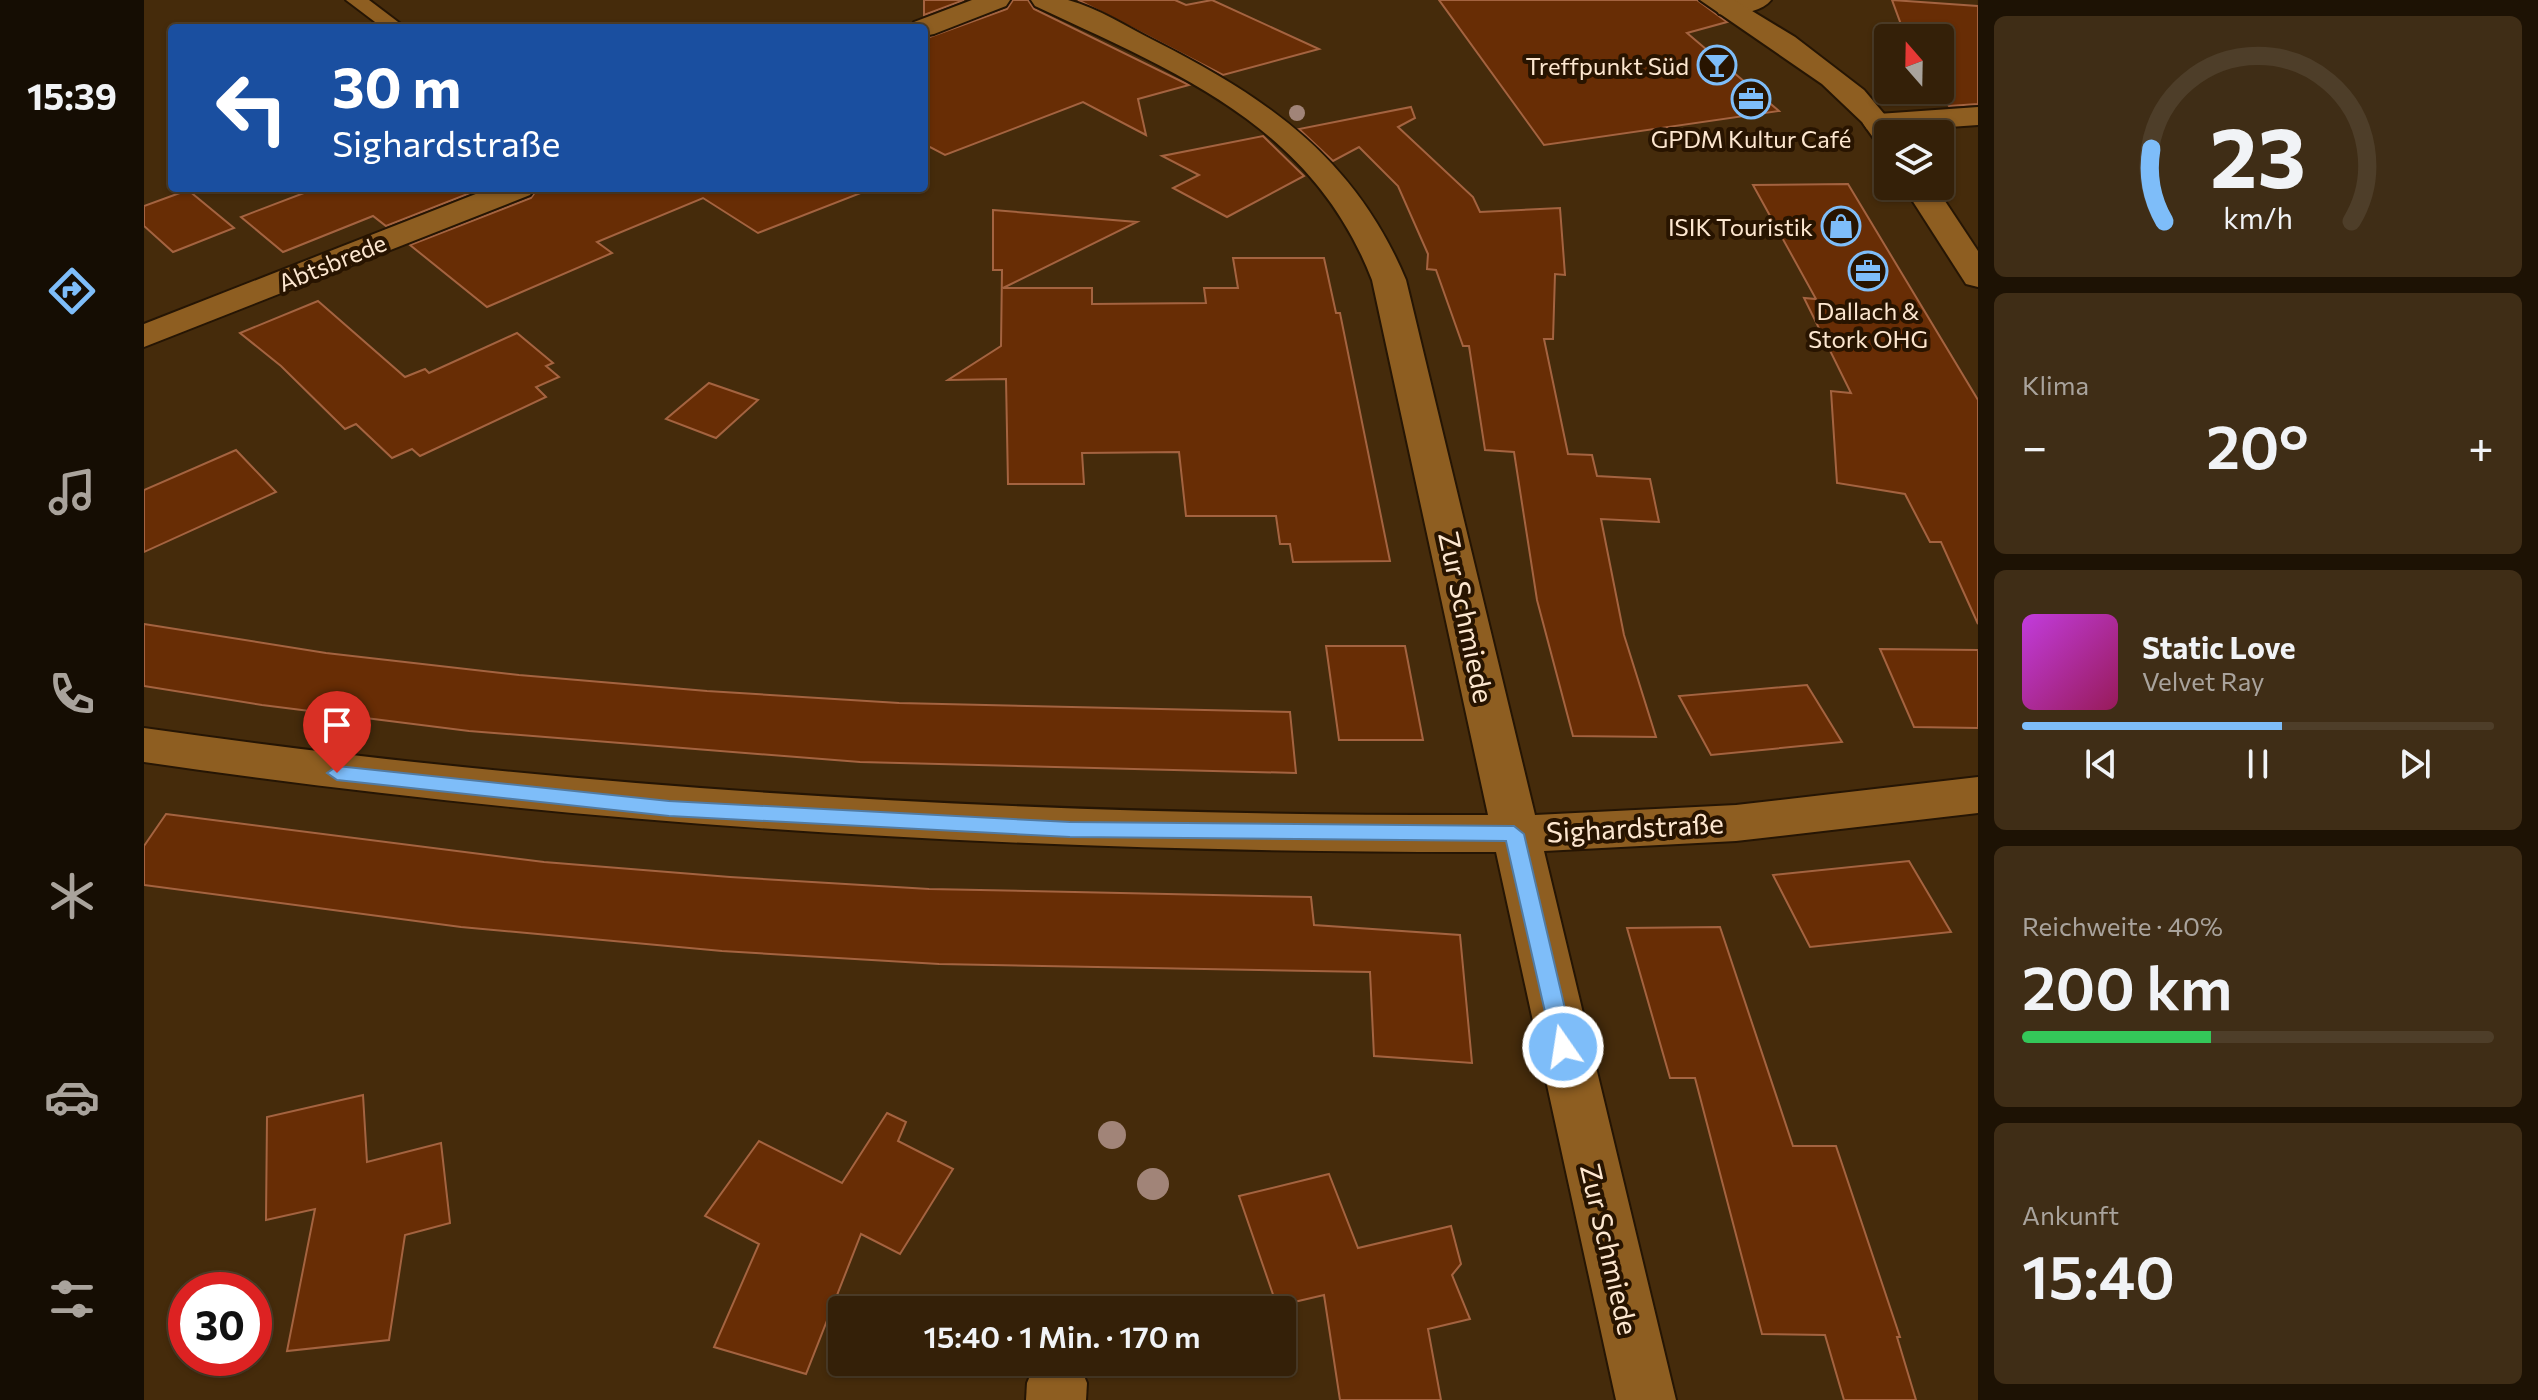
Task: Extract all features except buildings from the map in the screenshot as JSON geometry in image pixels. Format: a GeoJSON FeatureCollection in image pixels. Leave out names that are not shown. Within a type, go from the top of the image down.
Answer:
{"type":"FeatureCollection","features":[{"type":"Feature","properties":{"kind":"street"},"geometry":{"type":"LineString","coordinates":[[928,26],[996,0]]}},
{"type":"Feature","properties":{"kind":"street","name":"Zur Schmiede"},"geometry":{"type":"LineString","coordinates":[[1045,0],[1191,70],[1264,116],[1300,144],[1367,230],[1389,280],[1646,1400]]}},
{"type":"Feature","properties":{"kind":"street"},"geometry":{"type":"LineString","coordinates":[[1722,4],[1757,0]]}},
{"type":"Feature","properties":{"kind":"street"},"geometry":{"type":"LineString","coordinates":[[1722,4],[1814,65],[1874,122]]}},
{"type":"Feature","properties":{"kind":"street"},"geometry":{"type":"LineString","coordinates":[[1951,120],[1978,116]]}},
{"type":"Feature","properties":{"kind":"street","name":"Abtsbrede"},"geometry":{"type":"LineString","coordinates":[[144,336],[509,192]]}},
{"type":"Feature","properties":{"kind":"street"},"geometry":{"type":"LineString","coordinates":[[1928,200],[1978,277]]}},
{"type":"Feature","properties":{"kind":"street","name":"Sighardstraße"},"geometry":{"type":"LineString","coordinates":[[144,745],[289,767],[669,809],[1070,830],[1514,834],[1661,829],[1978,795]]}},
{"type":"Feature","properties":{"kind":"lane"},"geometry":{"type":"LineString","coordinates":[[356,0],[390,24]]}},
{"type":"Feature","properties":{"kind":"place","name":"Treffpunkt Süd"},"geometry":{"type":"Point","coordinates":[1717,65]}},
{"type":"Feature","properties":{"kind":"place","name":"GPDM Kultur Café"},"geometry":{"type":"Point","coordinates":[1751,99]}},
{"type":"Feature","properties":{"kind":"place","name":"ISIK Touristik"},"geometry":{"type":"Point","coordinates":[1841,226]}},
{"type":"Feature","properties":{"kind":"place","name":"Dallach & Stork OHG"},"geometry":{"type":"Point","coordinates":[1868,271]}},
{"type":"Feature","properties":{"kind":"route"},"geometry":{"type":"LineString","coordinates":[[337,773],[669,809],[1070,830],[1514,834],[1563,1047]]}}]}
